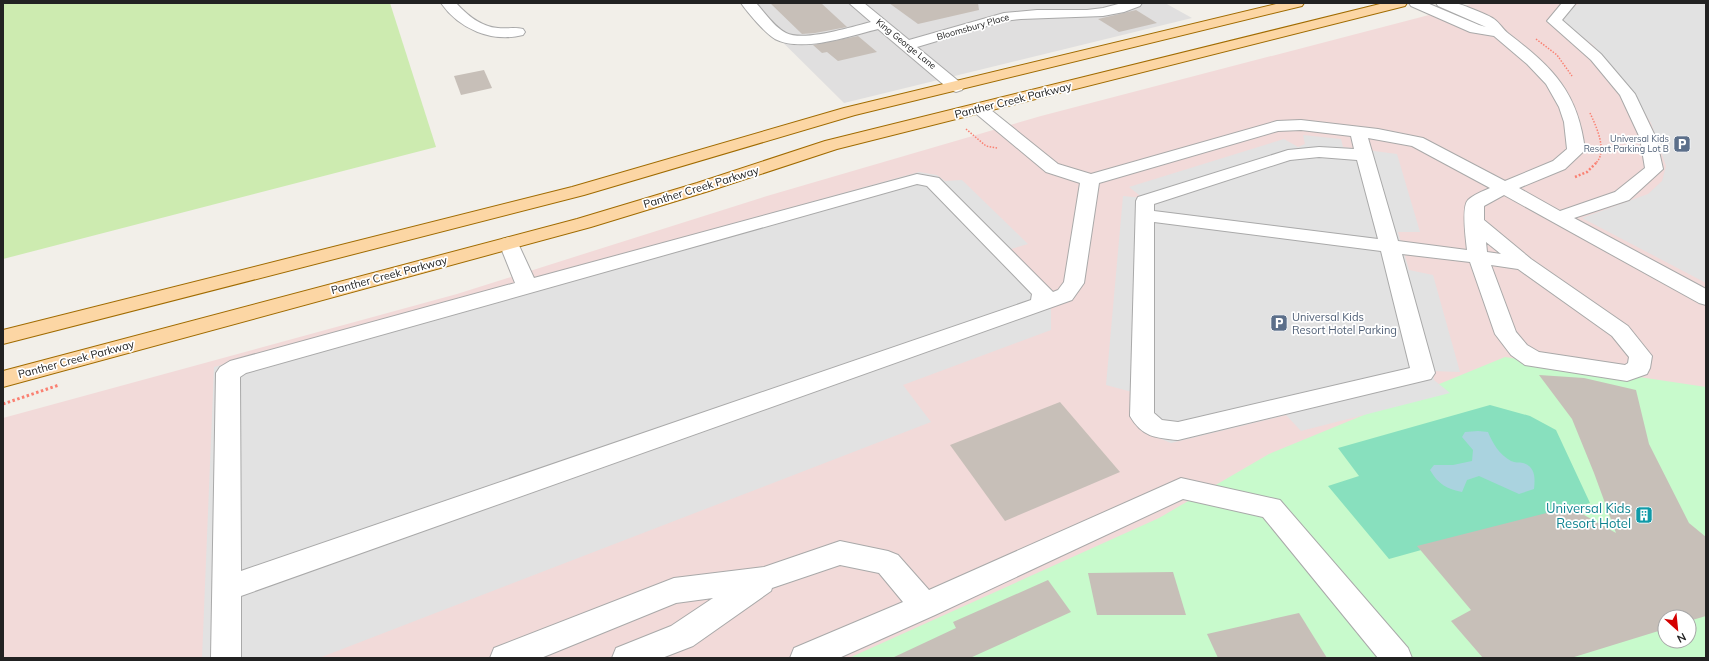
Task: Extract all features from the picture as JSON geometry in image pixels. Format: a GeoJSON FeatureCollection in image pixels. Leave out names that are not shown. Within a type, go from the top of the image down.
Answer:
{"type":"FeatureCollection","features":[{"type":"Feature","properties":{"kind":"main road"},"geometry":{"type":"LineString","coordinates":[[3,337],[578,191],[850,111],[956,87],[1297,3]]}},
{"type":"Feature","properties":{"kind":"main road","name":"Panther Creek Parkway"},"geometry":{"type":"LineString","coordinates":[[3,379],[584,223],[704,187],[831,145],[1400,3]]}},
{"type":"Feature","properties":{"kind":"main road"},"geometry":{"type":"LineString","coordinates":[[956,87],[980,109]]}},
{"type":"Feature","properties":{"kind":"street"},"geometry":{"type":"LineString","coordinates":[[448,3],[467,20],[480,29],[492,33],[518,32]]}},
{"type":"Feature","properties":{"kind":"street"},"geometry":{"type":"LineString","coordinates":[[748,3],[781,36],[789,38],[814,39],[882,24]]}},
{"type":"Feature","properties":{"kind":"street","name":"Bloomsbury Place"},"geometry":{"type":"LineString","coordinates":[[907,45],[940,37],[1004,16],[1095,13],[1114,10],[1135,3]]}},
{"type":"Feature","properties":{"kind":"street"},"geometry":{"type":"LineString","coordinates":[[1416,3],[1476,29],[1498,33]]}},
{"type":"Feature","properties":{"kind":"street"},"geometry":{"type":"LineString","coordinates":[[1443,3],[1490,22],[1498,33],[1539,65],[1560,92],[1572,122],[1576,150],[1559,165],[1504,188],[1475,203],[1474,222],[1478,257],[1506,334],[1519,350],[1533,359],[1627,373],[1639,368],[1642,356],[1620,331],[1524,263],[1474,222]]}},
{"type":"Feature","properties":{"kind":"street"},"geometry":{"type":"LineString","coordinates":[[1559,218],[1622,196],[1654,169],[1648,138],[1627,94],[1596,57],[1554,21],[1569,3]]}},
{"type":"Feature","properties":{"kind":"street","name":"King George Lane"},"geometry":{"type":"LineString","coordinates":[[860,4],[956,87]]}},
{"type":"Feature","properties":{"kind":"street"},"geometry":{"type":"LineString","coordinates":[[980,109],[1052,168],[1090,180],[1126,171],[1277,126],[1301,125],[1358,132],[1417,142],[1706,298]]}},
{"type":"Feature","properties":{"kind":"street"},"geometry":{"type":"LineString","coordinates":[[1358,132],[1390,246],[1423,374],[1178,432],[1156,429],[1142,416],[1145,200],[1288,155],[1319,152],[1364,155]]}},
{"type":"Feature","properties":{"kind":"street"},"geometry":{"type":"LineString","coordinates":[[226,658],[228,373],[238,367],[917,179],[933,182],[1042,293],[1041,304]]}},
{"type":"Feature","properties":{"kind":"street"},"geometry":{"type":"LineString","coordinates":[[227,588],[1065,295],[1074,282],[1090,180]]}},
{"type":"Feature","properties":{"kind":"street"},"geometry":{"type":"LineString","coordinates":[[1144,215],[1524,263]]}},
{"type":"Feature","properties":{"kind":"street"},"geometry":{"type":"LineString","coordinates":[[509,243],[527,287]]}},
{"type":"Feature","properties":{"kind":"street"},"geometry":{"type":"LineString","coordinates":[[805,658],[925,606],[1181,488],[1271,508],[1397,658]]}},
{"type":"Feature","properties":{"kind":"street"},"geometry":{"type":"LineString","coordinates":[[505,658],[674,591],[764,579],[840,553],[888,563],[925,606]]}},
{"type":"Feature","properties":{"kind":"street"},"geometry":{"type":"LineString","coordinates":[[627,658],[682,636],[764,579]]}},
{"type":"Feature","properties":{"kind":"path"},"geometry":{"type":"LineString","coordinates":[[1530,36],[1544,44],[1557,55],[1572,77]]}},
{"type":"Feature","properties":{"kind":"path"},"geometry":{"type":"LineString","coordinates":[[1570,179],[1587,172],[1599,160],[1601,139],[1590,111]]}},
{"type":"Feature","properties":{"kind":"path"},"geometry":{"type":"LineString","coordinates":[[966,129],[986,146],[1000,148]]}},
{"type":"Feature","properties":{"kind":"shaded area"},"geometry":{"type":"Polygon","coordinates":[[[743,3],[1165,3],[1192,18],[844,103],[743,3]]]}},
{"type":"Feature","properties":{"kind":"shaded area"},"geometry":{"type":"Polygon","coordinates":[[[1475,3],[1706,3],[1706,658],[3,658],[3,418],[457,294],[767,196],[1041,116],[1475,3]]]}},
{"type":"Feature","properties":{"kind":"shaded area","name":"Universal Kids Resort Parking Lot B"},"geometry":{"type":"Polygon","coordinates":[[[1581,3],[1706,3],[1706,283],[1582,218],[1648,194],[1662,181],[1666,166],[1651,123],[1625,82],[1593,45],[1560,20],[1573,7],[1581,3]]]}},
{"type":"Feature","properties":{"kind":"shaded area","name":"Universal Kids Resort Hotel Parking"},"geometry":{"type":"Polygon","coordinates":[[[1303,135],[1341,139],[1343,147],[1397,154],[1420,232],[1398,232],[1409,270],[1433,275],[1460,372],[1432,371],[1434,380],[1450,393],[1301,431],[1286,415],[1171,443],[1149,434],[1132,392],[1106,385],[1123,196],[1143,198],[1129,187],[1284,139],[1298,147],[1305,144],[1303,135]]]}},
{"type":"Feature","properties":{"kind":"shaded area"},"geometry":{"type":"Polygon","coordinates":[[[919,172],[937,175],[945,181],[962,180],[1028,244],[1011,249],[1051,290],[1051,330],[903,385],[931,422],[319,658],[202,658],[214,367],[919,172]]]}},
{"type":"Feature","properties":{"kind":"green space"},"geometry":{"type":"Polygon","coordinates":[[[3,3],[390,3],[436,147],[3,259],[3,3]]]}},
{"type":"Feature","properties":{"kind":"green space"},"geometry":{"type":"Polygon","coordinates":[[[1505,357],[1706,387],[1706,658],[849,658],[1159,518],[1269,454],[1505,357]]]}},
{"type":"Feature","properties":{"kind":"green space"},"geometry":{"type":"Polygon","coordinates":[[[1490,405],[1530,416],[1556,430],[1590,503],[1389,559],[1328,486],[1359,476],[1338,448],[1490,405]]]}},
{"type":"Feature","properties":{"kind":"water"},"geometry":{"type":"Polygon","coordinates":[[[1465,432],[1488,432],[1497,448],[1512,462],[1523,463],[1530,467],[1534,474],[1534,489],[1519,494],[1479,476],[1467,480],[1462,492],[1443,485],[1436,479],[1430,470],[1434,465],[1453,465],[1472,461],[1473,450],[1462,437],[1465,432]]]}},
{"type":"Feature","properties":{"kind":"building"},"geometry":{"type":"Polygon","coordinates":[[[770,3],[821,3],[847,27],[802,34],[770,3]]]}},
{"type":"Feature","properties":{"kind":"building"},"geometry":{"type":"Polygon","coordinates":[[[889,3],[978,3],[979,10],[918,24],[889,3]]]}},
{"type":"Feature","properties":{"kind":"building"},"geometry":{"type":"Polygon","coordinates":[[[1136,10],[1157,23],[1119,32],[1098,19],[1136,10]]]}},
{"type":"Feature","properties":{"kind":"building"},"geometry":{"type":"Polygon","coordinates":[[[858,36],[877,52],[838,61],[827,52],[822,53],[813,45],[858,36]]]}},
{"type":"Feature","properties":{"kind":"building"},"geometry":{"type":"Polygon","coordinates":[[[484,70],[492,88],[461,95],[454,76],[484,70]]]}},
{"type":"Feature","properties":{"kind":"building","name":"Universal Kids Resort Hotel"},"geometry":{"type":"Polygon","coordinates":[[[1539,375],[1584,378],[1636,390],[1649,444],[1689,523],[1706,537],[1706,616],[1697,619],[1697,609],[1657,609],[1657,631],[1571,658],[1483,658],[1451,621],[1471,610],[1417,546],[1570,507],[1616,533],[1572,419],[1539,375]]]}},
{"type":"Feature","properties":{"kind":"building"},"geometry":{"type":"Polygon","coordinates":[[[1060,402],[1120,472],[1005,521],[950,445],[1060,402]]]}},
{"type":"Feature","properties":{"kind":"building"},"geometry":{"type":"Polygon","coordinates":[[[1173,572],[1186,615],[1097,615],[1088,573],[1173,572]]]}},
{"type":"Feature","properties":{"kind":"building"},"geometry":{"type":"Polygon","coordinates":[[[1048,580],[1071,612],[970,658],[892,658],[956,628],[953,622],[1048,580]]]}},
{"type":"Feature","properties":{"kind":"building"},"geometry":{"type":"Polygon","coordinates":[[[1299,613],[1327,658],[1218,658],[1207,634],[1299,613]]]}},
{"type":"Feature","properties":{"kind":"place","name":"Universal Kids Resort Parking Lot B"},"geometry":{"type":"Point","coordinates":[1682,144]}},
{"type":"Feature","properties":{"kind":"place","name":"Universal Kids Resort Hotel Parking"},"geometry":{"type":"Point","coordinates":[1279,323]}},
{"type":"Feature","properties":{"kind":"place","name":"Universal Kids Resort Hotel"},"geometry":{"type":"Point","coordinates":[1644,515]}}]}
